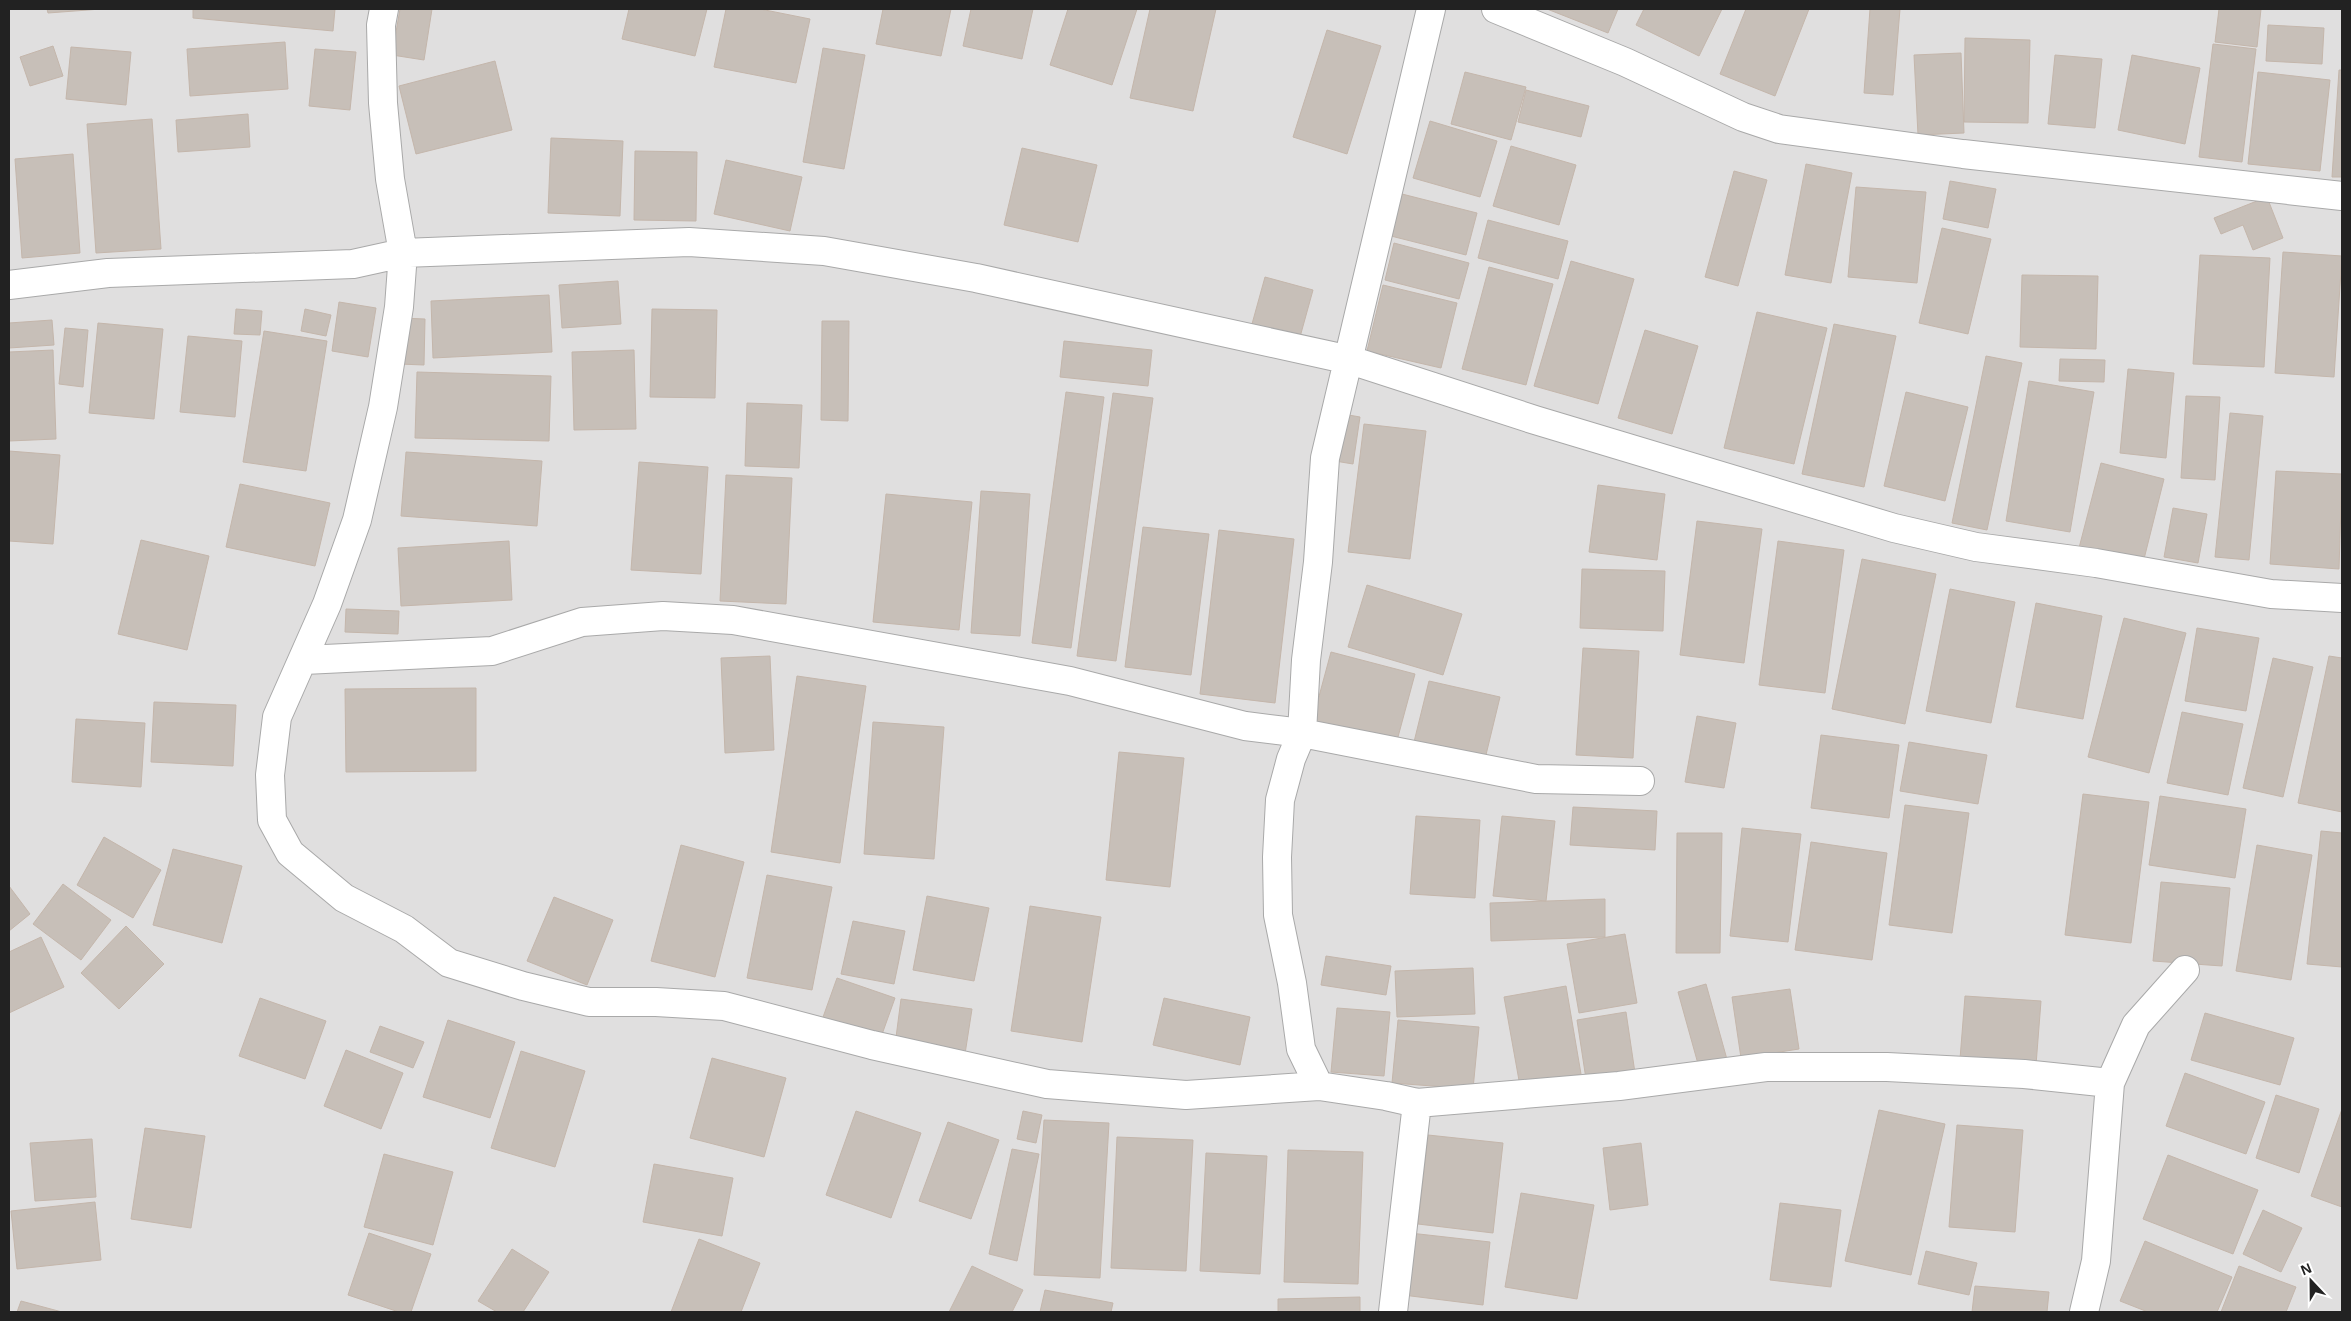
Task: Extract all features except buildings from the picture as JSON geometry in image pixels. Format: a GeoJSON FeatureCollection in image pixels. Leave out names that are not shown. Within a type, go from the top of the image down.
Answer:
{"type":"FeatureCollection","features":[{"type":"Feature","properties":{"kind":"street"},"geometry":{"type":"LineString","coordinates":[[384,9],[381,25],[383,103],[390,179],[403,253],[399,307],[383,407],[357,520],[327,604],[304,660],[277,717],[270,775],[272,820],[290,853],[344,898],[404,929],[449,963],[523,986],[589,1002],[656,1002],[724,1006],[872,1045],[1047,1084],[1186,1095],[1275,1087],[1319,1086],[1386,1096],[1417,1104],[1619,1086],[1766,1067],[1916,1069],[2024,1074],[2110,1083]]}},
{"type":"Feature","properties":{"kind":"street"},"geometry":{"type":"LineString","coordinates":[[1319,1086],[1301,1049],[1292,983],[1278,915],[1277,857],[1280,800],[1291,759],[1302,733],[1306,660],[1318,562],[1325,458],[1350,360],[1431,9]]}},
{"type":"Feature","properties":{"kind":"street"},"geometry":{"type":"LineString","coordinates":[[1496,9],[1625,62],[1742,117],[1779,129],[1963,154],[2342,196]]}},
{"type":"Feature","properties":{"kind":"street"},"geometry":{"type":"LineString","coordinates":[[9,285],[108,274],[353,264],[403,253],[688,242],[824,251],[976,278],[1350,360],[1535,420],[1894,528],[1976,547],[2096,563],[2271,594],[2342,598]]}},
{"type":"Feature","properties":{"kind":"street"},"geometry":{"type":"LineString","coordinates":[[304,660],[492,651],[582,622],[663,616],[733,620],[1070,681],[1245,726],[1302,733],[1536,779],[1640,781]]}},
{"type":"Feature","properties":{"kind":"street"},"geometry":{"type":"LineString","coordinates":[[2084,1312],[2096,1261],[2110,1083],[2136,1025],[2185,970]]}},
{"type":"Feature","properties":{"kind":"street"},"geometry":{"type":"LineString","coordinates":[[1275,1087],[1301,1049]]}},
{"type":"Feature","properties":{"kind":"street"},"geometry":{"type":"LineString","coordinates":[[1393,1312],[1417,1104]]}},
{"type":"Feature","properties":{"kind":"shaded area"},"geometry":{"type":"Polygon","coordinates":[[[9,9],[2342,9],[2342,1312],[9,1312],[9,9]]]}}]}
